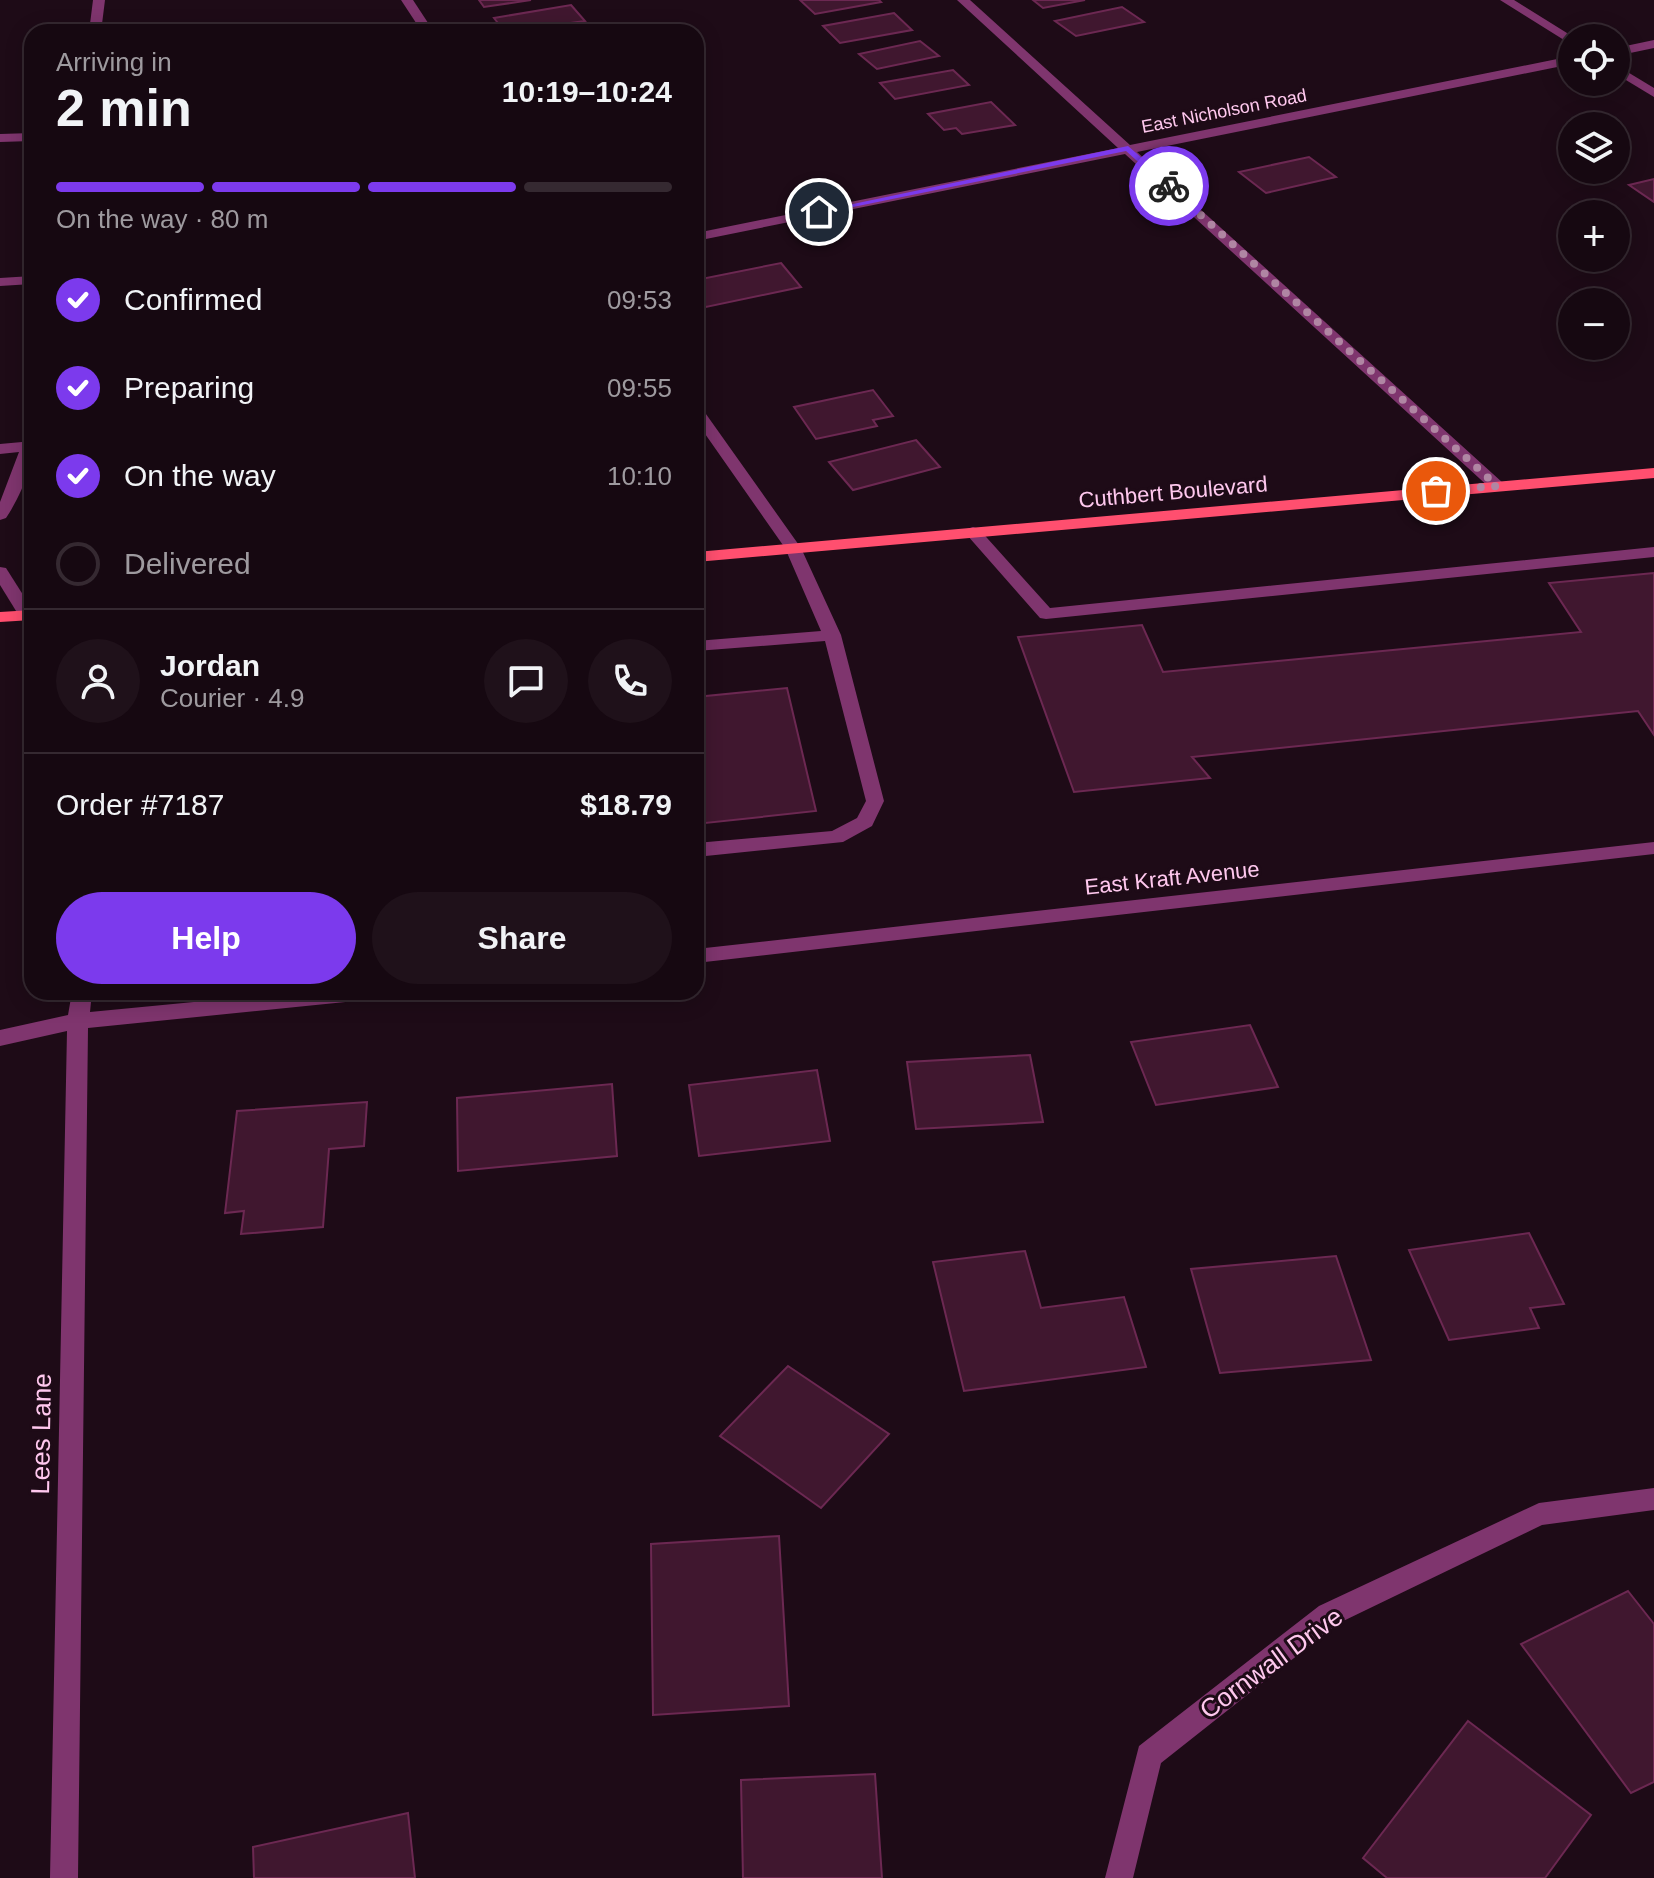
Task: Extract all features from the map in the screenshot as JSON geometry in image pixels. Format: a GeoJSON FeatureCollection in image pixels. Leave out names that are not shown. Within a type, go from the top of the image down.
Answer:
{"type":"FeatureCollection","features":[{"type":"Feature","properties":{"kind":"main road","name":"Cuthbert Boulevard"},"geometry":{"type":"LineString","coordinates":[[704,556],[1654,473]]}},
{"type":"Feature","properties":{"kind":"main road"},"geometry":{"type":"LineString","coordinates":[[0,617],[24,615]]}},
{"type":"Feature","properties":{"kind":"street"},"geometry":{"type":"LineString","coordinates":[[96,24],[99,0]]}},
{"type":"Feature","properties":{"kind":"street"},"geometry":{"type":"LineString","coordinates":[[407,0],[423,24]]}},
{"type":"Feature","properties":{"kind":"street"},"geometry":{"type":"LineString","coordinates":[[963,0],[1497,486]]}},
{"type":"Feature","properties":{"kind":"street"},"geometry":{"type":"LineString","coordinates":[[1506,0],[1558,32]]}},
{"type":"Feature","properties":{"kind":"street"},"geometry":{"type":"LineString","coordinates":[[1630,49],[1654,44]]}},
{"type":"Feature","properties":{"kind":"street","name":"East Nicholson Road"},"geometry":{"type":"LineString","coordinates":[[704,235],[1558,63]]}},
{"type":"Feature","properties":{"kind":"street"},"geometry":{"type":"LineString","coordinates":[[1630,78],[1654,93]]}},
{"type":"Feature","properties":{"kind":"street"},"geometry":{"type":"LineString","coordinates":[[0,138],[24,137]]}},
{"type":"Feature","properties":{"kind":"street"},"geometry":{"type":"LineString","coordinates":[[0,282],[24,280]]}},
{"type":"Feature","properties":{"kind":"street"},"geometry":{"type":"LineString","coordinates":[[704,421],[793,548],[832,635],[875,801],[865,822],[836,837],[704,849]]}},
{"type":"Feature","properties":{"kind":"street"},"geometry":{"type":"LineString","coordinates":[[0,449],[24,446]]}},
{"type":"Feature","properties":{"kind":"street"},"geometry":{"type":"LineString","coordinates":[[0,515],[10,501],[24,460]]}},
{"type":"Feature","properties":{"kind":"street"},"geometry":{"type":"LineString","coordinates":[[973,532],[1046,614],[1654,552]]}},
{"type":"Feature","properties":{"kind":"street"},"geometry":{"type":"LineString","coordinates":[[0,572],[24,606]]}},
{"type":"Feature","properties":{"kind":"street"},"geometry":{"type":"LineString","coordinates":[[704,645],[832,635]]}},
{"type":"Feature","properties":{"kind":"street","name":"East Kraft Avenue"},"geometry":{"type":"LineString","coordinates":[[704,955],[1654,848]]}},
{"type":"Feature","properties":{"kind":"street","name":"Lees Lane"},"geometry":{"type":"LineString","coordinates":[[64,1878],[78,1021],[81,1000]]}},
{"type":"Feature","properties":{"kind":"street"},"geometry":{"type":"LineString","coordinates":[[0,1038],[78,1021],[293,1000]]}},
{"type":"Feature","properties":{"kind":"street","name":"Cornwall Drive"},"geometry":{"type":"LineString","coordinates":[[1119,1878],[1149,1755],[1328,1615],[1539,1514],[1654,1499]]}},
{"type":"Feature","properties":{"kind":"building"},"geometry":{"type":"Polygon","coordinates":[[[479,0],[531,0],[484,7],[479,0]]]}},
{"type":"Feature","properties":{"kind":"building"},"geometry":{"type":"Polygon","coordinates":[[[800,0],[879,0],[881,2],[815,14],[800,0]]]}},
{"type":"Feature","properties":{"kind":"building"},"geometry":{"type":"Polygon","coordinates":[[[1033,0],[1085,0],[1043,8],[1033,0]]]}},
{"type":"Feature","properties":{"kind":"building"},"geometry":{"type":"Polygon","coordinates":[[[571,5],[585,21],[499,24],[494,18],[571,5]]]}},
{"type":"Feature","properties":{"kind":"building"},"geometry":{"type":"Polygon","coordinates":[[[1122,7],[1144,22],[1076,36],[1055,21],[1122,7]]]}},
{"type":"Feature","properties":{"kind":"building"},"geometry":{"type":"Polygon","coordinates":[[[894,13],[912,30],[840,43],[823,26],[894,13]]]}},
{"type":"Feature","properties":{"kind":"building"},"geometry":{"type":"Polygon","coordinates":[[[920,41],[939,56],[877,69],[859,54],[920,41]]]}},
{"type":"Feature","properties":{"kind":"building"},"geometry":{"type":"Polygon","coordinates":[[[953,70],[969,85],[895,99],[880,83],[953,70]]]}},
{"type":"Feature","properties":{"kind":"building"},"geometry":{"type":"Polygon","coordinates":[[[991,102],[1015,125],[962,134],[956,128],[944,130],[928,114],[991,102]]]}},
{"type":"Feature","properties":{"kind":"building"},"geometry":{"type":"Polygon","coordinates":[[[1309,157],[1336,177],[1266,193],[1239,172],[1309,157]]]}},
{"type":"Feature","properties":{"kind":"building"},"geometry":{"type":"Polygon","coordinates":[[[1654,179],[1654,202],[1629,185],[1654,179]]]}},
{"type":"Feature","properties":{"kind":"building"},"geometry":{"type":"Polygon","coordinates":[[[781,263],[801,287],[706,307],[704,278],[781,263]]]}},
{"type":"Feature","properties":{"kind":"building"},"geometry":{"type":"Polygon","coordinates":[[[873,390],[893,416],[873,420],[877,426],[816,439],[794,407],[873,390]]]}},
{"type":"Feature","properties":{"kind":"building"},"geometry":{"type":"Polygon","coordinates":[[[916,440],[940,467],[853,490],[829,462],[916,440]]]}},
{"type":"Feature","properties":{"kind":"building"},"geometry":{"type":"Polygon","coordinates":[[[1654,573],[1654,735],[1638,711],[1192,757],[1210,778],[1074,792],[1018,637],[1142,625],[1163,672],[1581,632],[1549,583],[1654,573]]]}},
{"type":"Feature","properties":{"kind":"building"},"geometry":{"type":"Polygon","coordinates":[[[787,688],[816,811],[704,823],[704,696],[787,688]]]}},
{"type":"Feature","properties":{"kind":"building"},"geometry":{"type":"Polygon","coordinates":[[[1250,1025],[1278,1087],[1156,1105],[1131,1042],[1250,1025]]]}},
{"type":"Feature","properties":{"kind":"building"},"geometry":{"type":"Polygon","coordinates":[[[1030,1055],[1043,1122],[916,1129],[907,1062],[1030,1055]]]}},
{"type":"Feature","properties":{"kind":"building"},"geometry":{"type":"Polygon","coordinates":[[[817,1070],[830,1141],[699,1156],[689,1085],[817,1070]]]}},
{"type":"Feature","properties":{"kind":"building"},"geometry":{"type":"Polygon","coordinates":[[[612,1084],[617,1156],[458,1171],[457,1098],[612,1084]]]}},
{"type":"Feature","properties":{"kind":"building"},"geometry":{"type":"Polygon","coordinates":[[[367,1102],[364,1146],[329,1149],[323,1227],[241,1234],[244,1211],[225,1213],[237,1111],[367,1102]]]}},
{"type":"Feature","properties":{"kind":"building"},"geometry":{"type":"Polygon","coordinates":[[[1529,1233],[1564,1304],[1530,1308],[1539,1328],[1449,1340],[1409,1250],[1529,1233]]]}},
{"type":"Feature","properties":{"kind":"building"},"geometry":{"type":"Polygon","coordinates":[[[1025,1251],[1041,1308],[1124,1297],[1146,1367],[964,1391],[933,1262],[1025,1251]]]}},
{"type":"Feature","properties":{"kind":"building"},"geometry":{"type":"Polygon","coordinates":[[[1336,1256],[1371,1360],[1220,1373],[1191,1269],[1336,1256]]]}},
{"type":"Feature","properties":{"kind":"building"},"geometry":{"type":"Polygon","coordinates":[[[788,1366],[889,1434],[821,1508],[720,1436],[788,1366]]]}},
{"type":"Feature","properties":{"kind":"building"},"geometry":{"type":"Polygon","coordinates":[[[779,1536],[789,1706],[653,1715],[651,1544],[779,1536]]]}},
{"type":"Feature","properties":{"kind":"building"},"geometry":{"type":"Polygon","coordinates":[[[1628,1591],[1654,1624],[1654,1782],[1631,1793],[1521,1644],[1628,1591]]]}},
{"type":"Feature","properties":{"kind":"building"},"geometry":{"type":"Polygon","coordinates":[[[1468,1721],[1591,1815],[1545,1878],[1387,1878],[1363,1858],[1468,1721]]]}},
{"type":"Feature","properties":{"kind":"building"},"geometry":{"type":"Polygon","coordinates":[[[875,1774],[882,1878],[743,1878],[741,1780],[875,1774]]]}},
{"type":"Feature","properties":{"kind":"building"},"geometry":{"type":"Polygon","coordinates":[[[408,1813],[415,1878],[254,1878],[253,1847],[408,1813]]]}},
{"type":"Feature","properties":{"kind":"way so far"},"geometry":{"type":"LineString","coordinates":[[1169,186],[1497,486],[1436,491]]}},
{"type":"Feature","properties":{"kind":"route"},"geometry":{"type":"LineString","coordinates":[[819,212],[1128,148],[1169,186]]}}]}
